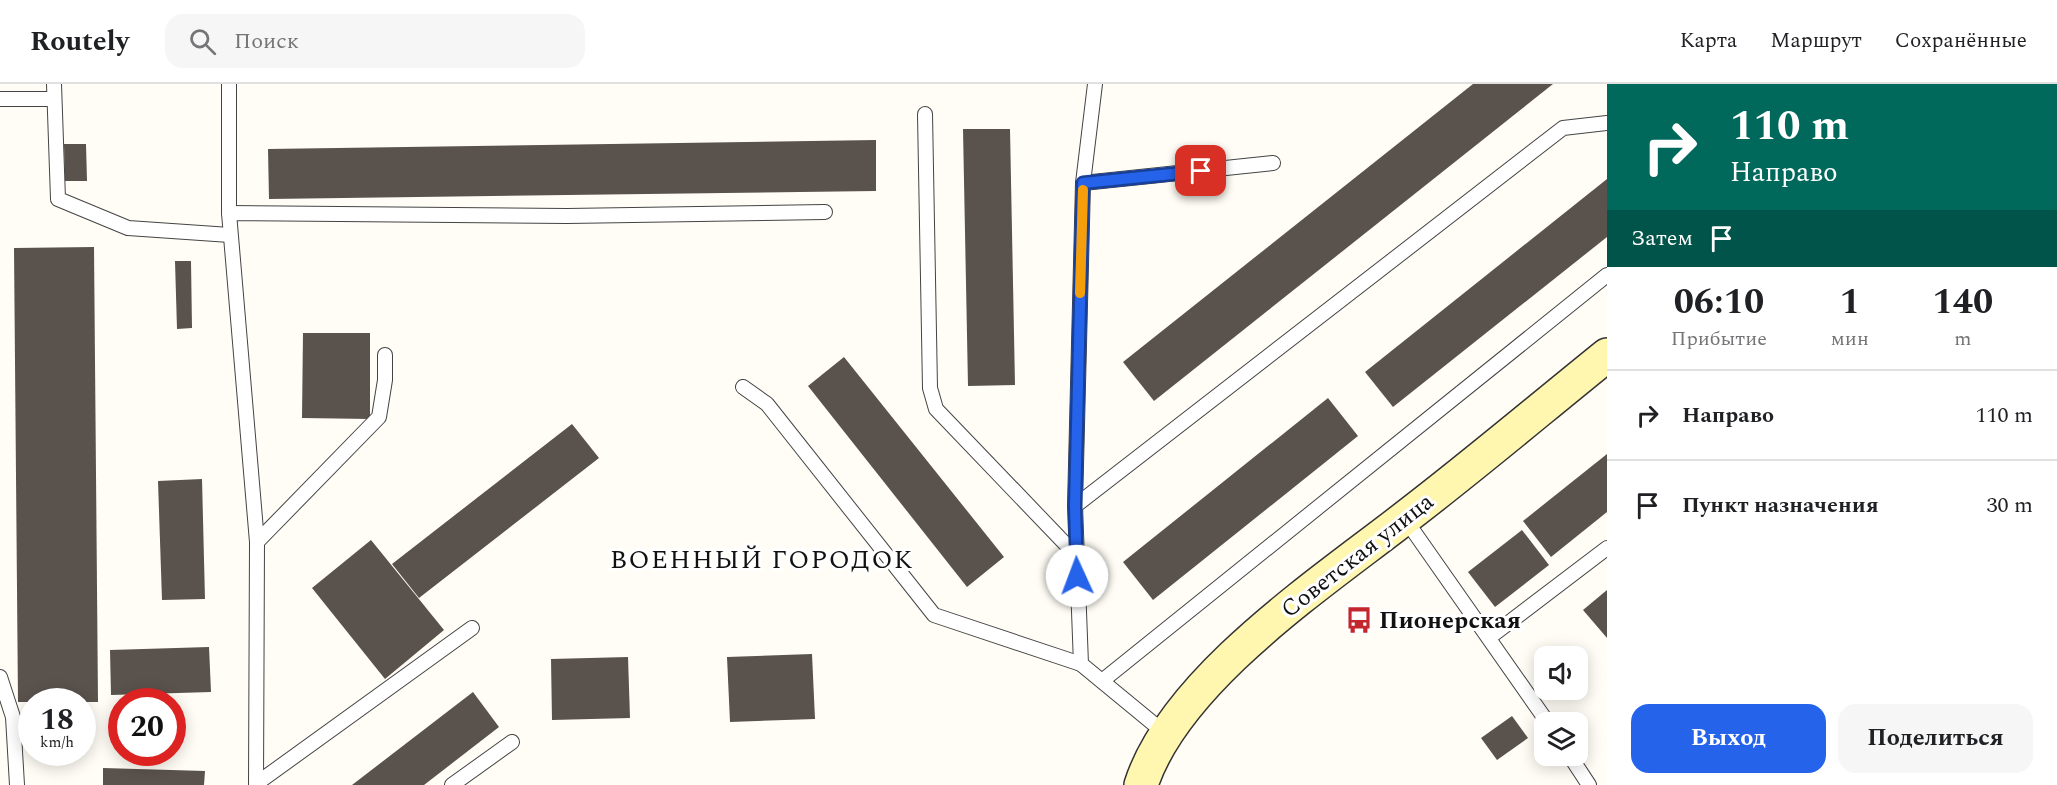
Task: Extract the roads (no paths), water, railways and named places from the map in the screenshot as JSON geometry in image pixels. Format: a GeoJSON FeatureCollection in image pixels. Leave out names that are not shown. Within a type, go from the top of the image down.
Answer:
{"type":"FeatureCollection","features":[{"type":"Feature","properties":{"kind":"street","name":"Советская улица"},"geometry":{"type":"LineString","coordinates":[[1140,785],[1166,734],[1192,698],[1223,665],[1319,583],[1405,518],[1607,355]]}},
{"type":"Feature","properties":{"kind":"lane"},"geometry":{"type":"LineString","coordinates":[[54,84],[58,199],[128,228],[230,236]]}},
{"type":"Feature","properties":{"kind":"lane"},"geometry":{"type":"LineString","coordinates":[[229,84],[230,236],[257,542],[256,784]]}},
{"type":"Feature","properties":{"kind":"lane"},"geometry":{"type":"LineString","coordinates":[[1081,664],[1075,506],[1083,183],[1095,84]]}},
{"type":"Feature","properties":{"kind":"lane"},"geometry":{"type":"LineString","coordinates":[[0,99],[54,99]]}},
{"type":"Feature","properties":{"kind":"lane"},"geometry":{"type":"LineString","coordinates":[[926,114],[930,388],[936,410],[1076,555]]}},
{"type":"Feature","properties":{"kind":"lane"},"geometry":{"type":"LineString","coordinates":[[1075,506],[1563,128],[1607,123]]}},
{"type":"Feature","properties":{"kind":"lane"},"geometry":{"type":"LineString","coordinates":[[1083,183],[1273,163]]}},
{"type":"Feature","properties":{"kind":"lane"},"geometry":{"type":"LineString","coordinates":[[229,213],[567,216],[825,212]]}},
{"type":"Feature","properties":{"kind":"lane"},"geometry":{"type":"LineString","coordinates":[[1102,681],[1607,276]]}},
{"type":"Feature","properties":{"kind":"lane"},"geometry":{"type":"LineString","coordinates":[[257,542],[379,417],[385,380],[385,355]]}},
{"type":"Feature","properties":{"kind":"lane"},"geometry":{"type":"LineString","coordinates":[[743,387],[767,404],[934,615],[1081,664],[1166,734]]}},
{"type":"Feature","properties":{"kind":"lane"},"geometry":{"type":"LineString","coordinates":[[1405,518],[1541,712]]}},
{"type":"Feature","properties":{"kind":"lane"},"geometry":{"type":"LineString","coordinates":[[1490,637],[1607,548]]}},
{"type":"Feature","properties":{"kind":"lane"},"geometry":{"type":"LineString","coordinates":[[256,784],[472,628]]}},
{"type":"Feature","properties":{"kind":"lane"},"geometry":{"type":"LineString","coordinates":[[0,677],[13,717],[17,785]]}},
{"type":"Feature","properties":{"kind":"lane"},"geometry":{"type":"LineString","coordinates":[[452,785],[512,742]]}},
{"type":"Feature","properties":{"kind":"lane"},"geometry":{"type":"LineString","coordinates":[[1576,766],[1587,784]]}},
{"type":"Feature","properties":{"kind":"place","name":"Пионерская"},"geometry":{"type":"Point","coordinates":[1359,620]}},
{"type":"Feature","properties":{"kind":"district","name":"ВОЕННЫЙ ГОРОДОК"},"geometry":{"type":"Point","coordinates":[762,559]}}]}
